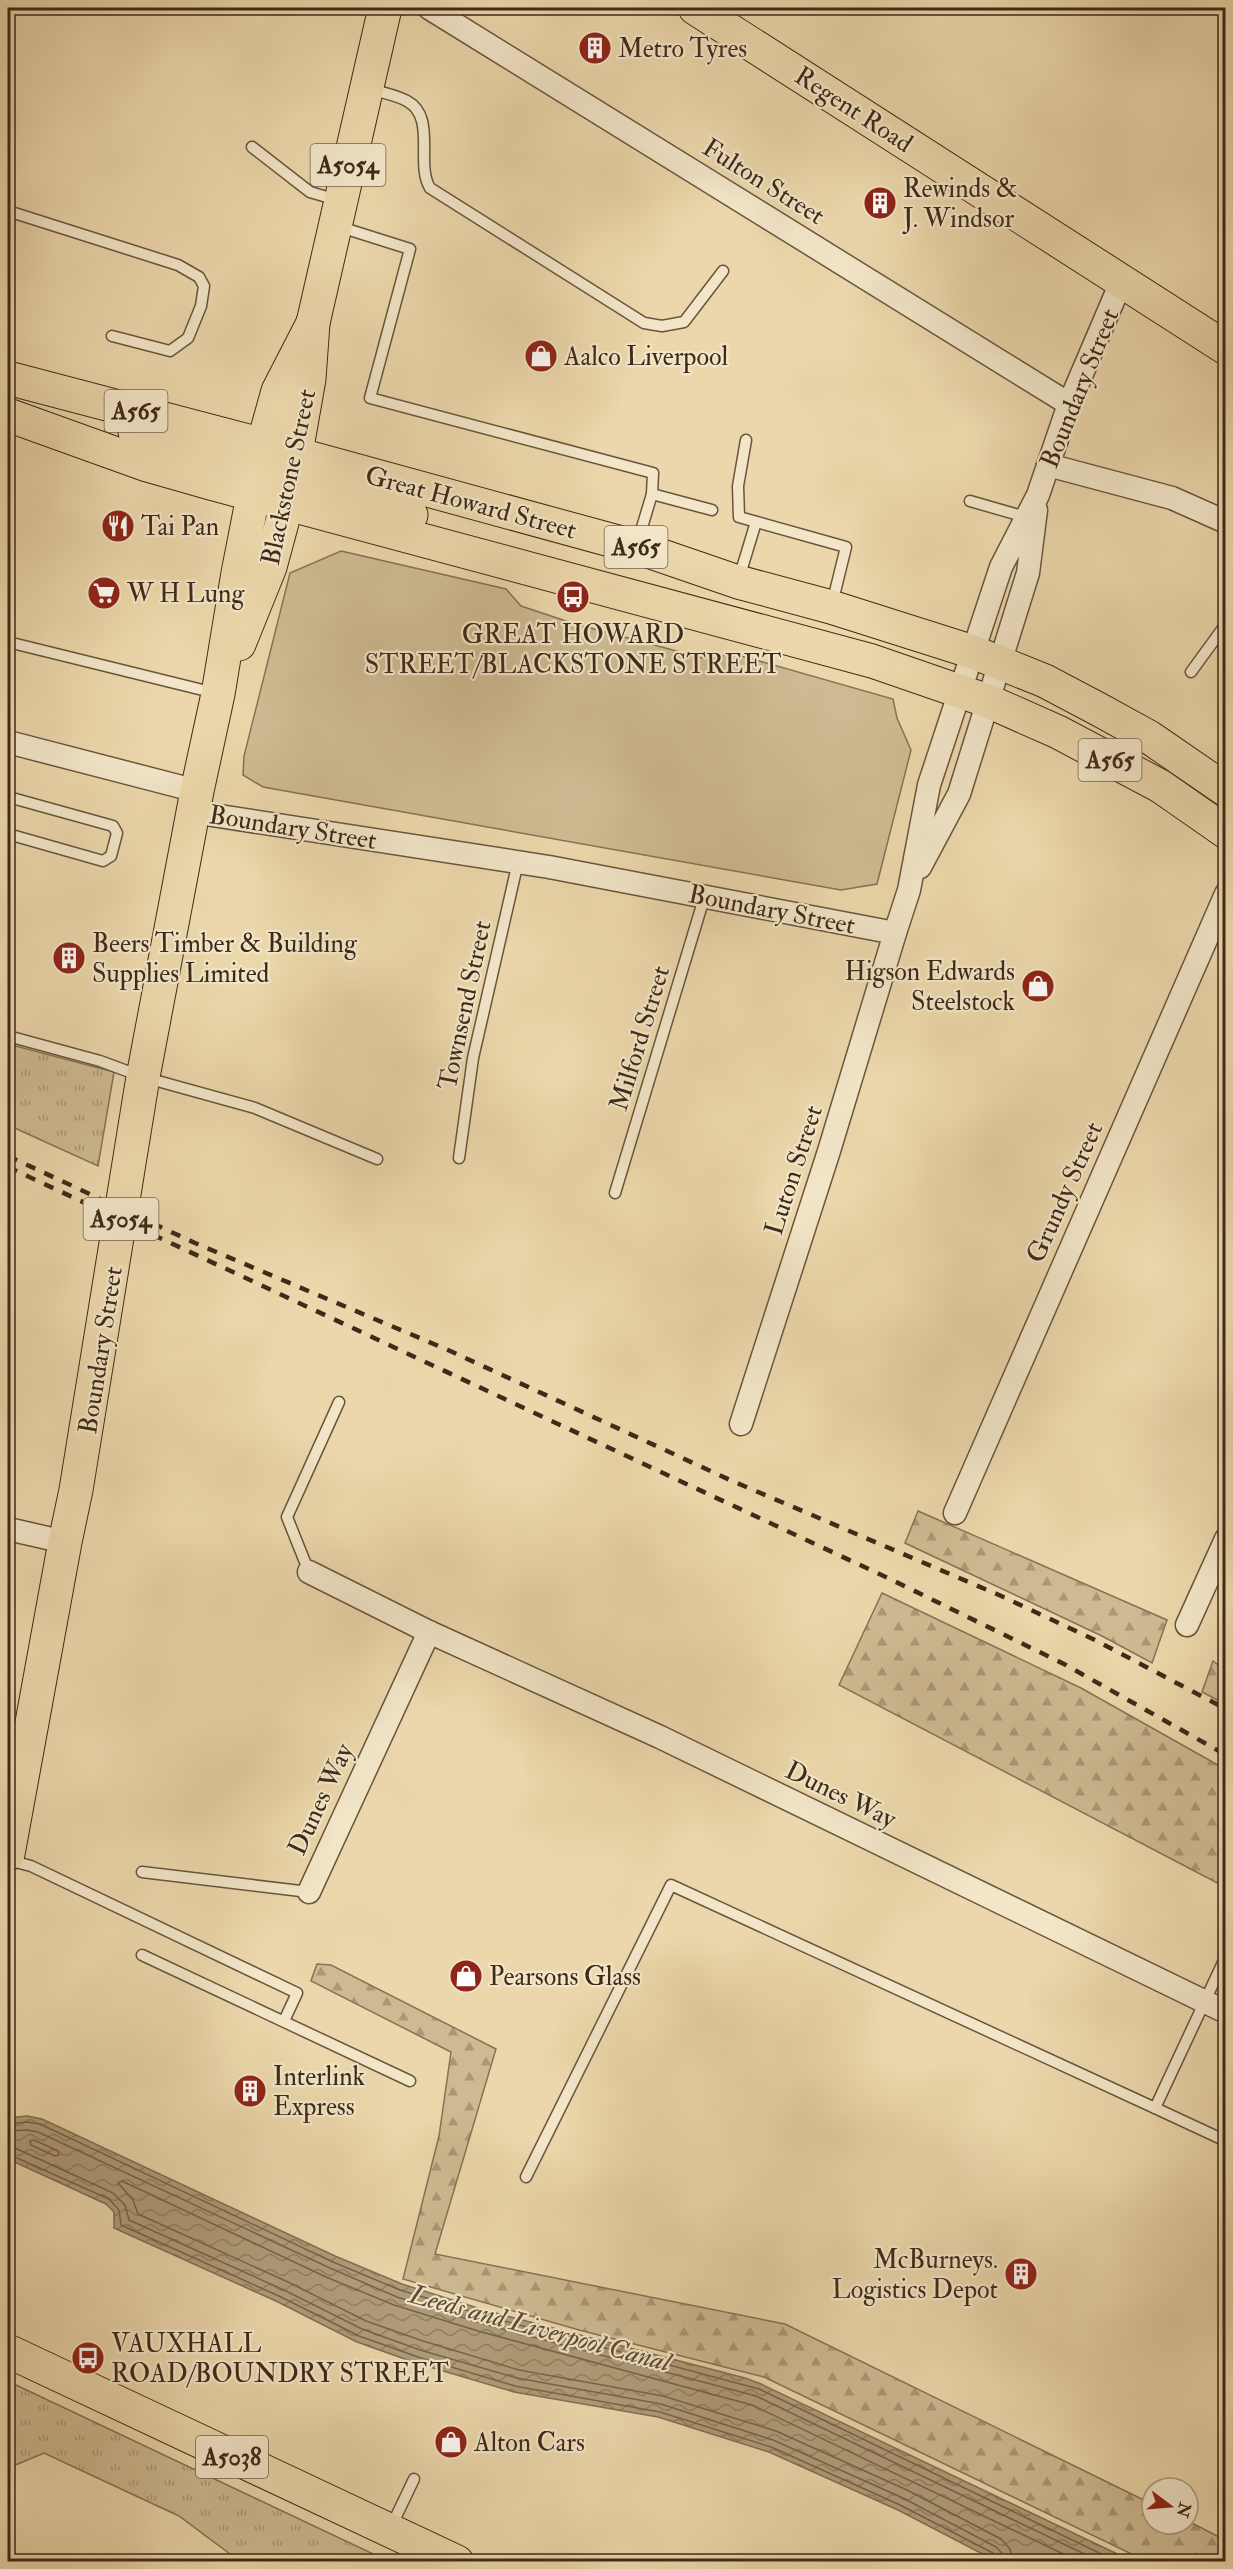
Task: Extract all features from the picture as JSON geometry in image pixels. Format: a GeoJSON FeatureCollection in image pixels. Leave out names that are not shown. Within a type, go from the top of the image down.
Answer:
{"type":"FeatureCollection","features":[{"type":"Feature","properties":{"kind":"main road","name":"Blackstone Street"},"geometry":{"type":"LineString","coordinates":[[218,694],[270,567],[291,479],[309,379],[313,323],[385,8]]}},
{"type":"Feature","properties":{"kind":"main road","name":"Regent Road"},"geometry":{"type":"LineString","coordinates":[[695,8],[1226,348]]}},
{"type":"Feature","properties":{"kind":"main road","name":"Blackstone Street"},"geometry":{"type":"LineString","coordinates":[[195,801],[218,694],[236,584],[259,469],[278,391],[313,323]]}},
{"type":"Feature","properties":{"kind":"main road","name":"Great Howard Street"},"geometry":{"type":"LineString","coordinates":[[10,379],[558,575],[816,644],[974,697]]}},
{"type":"Feature","properties":{"kind":"main road","name":"Great Howard Street"},"geometry":{"type":"LineString","coordinates":[[8,415],[147,465],[259,469],[291,479],[636,547],[738,582],[831,608],[986,657]]}},
{"type":"Feature","properties":{"kind":"main road","name":"A565"},"geometry":{"type":"LineString","coordinates":[[986,657],[1045,681],[1149,737],[1226,790]]}},
{"type":"Feature","properties":{"kind":"main road","name":"A565"},"geometry":{"type":"LineString","coordinates":[[974,697],[1058,732],[1160,786],[1226,832]]}},
{"type":"Feature","properties":{"kind":"main road","name":"Boundary Street"},"geometry":{"type":"LineString","coordinates":[[8,1854],[12,1807],[76,1490],[143,1077],[195,801]]}},
{"type":"Feature","properties":{"kind":"main road","name":"A5038"},"geometry":{"type":"LineString","coordinates":[[8,2351],[457,2562]]}},
{"type":"Feature","properties":{"kind":"street","name":"Fulton Street"},"geometry":{"type":"LineString","coordinates":[[429,8],[1069,404]]}},
{"type":"Feature","properties":{"kind":"street","name":"Boundary Street"},"geometry":{"type":"LineString","coordinates":[[909,890],[959,794],[974,697],[986,657],[1028,573],[1030,519],[1069,404],[1122,280]]}},
{"type":"Feature","properties":{"kind":"street"},"geometry":{"type":"LineString","coordinates":[[1048,465],[1172,498],[1226,522]]}},
{"type":"Feature","properties":{"kind":"street","name":"Boundary Street"},"geometry":{"type":"LineString","coordinates":[[195,801],[705,895],[895,933],[909,890],[929,785],[974,697]]}},
{"type":"Feature","properties":{"kind":"street"},"geometry":{"type":"LineString","coordinates":[[8,742],[195,801]]}},
{"type":"Feature","properties":{"kind":"street","name":"Grundy Street"},"geometry":{"type":"LineString","coordinates":[[955,1513],[1226,894]]}},
{"type":"Feature","properties":{"kind":"street","name":"Luton Street"},"geometry":{"type":"LineString","coordinates":[[741,1424],[829,1151],[895,933]]}},
{"type":"Feature","properties":{"kind":"street"},"geometry":{"type":"LineString","coordinates":[[8,1529],[65,1542]]}},
{"type":"Feature","properties":{"kind":"street"},"geometry":{"type":"LineString","coordinates":[[1187,1625],[1226,1539]]}},
{"type":"Feature","properties":{"kind":"street","name":"Dunes Way"},"geometry":{"type":"LineString","coordinates":[[309,1572],[429,1632],[660,1737],[1226,2012]]}},
{"type":"Feature","properties":{"kind":"street","name":"Dunes Way"},"geometry":{"type":"LineString","coordinates":[[309,1892],[429,1632]]}},
{"type":"Feature","properties":{"kind":"lane"},"geometry":{"type":"LineString","coordinates":[[365,88],[406,100],[415,106],[422,121],[424,178],[430,188],[644,323],[662,326],[684,322],[723,271]]}},
{"type":"Feature","properties":{"kind":"lane"},"geometry":{"type":"LineString","coordinates":[[252,147],[337,213],[410,249],[370,398],[653,473],[652,494],[636,547]]}},
{"type":"Feature","properties":{"kind":"lane"},"geometry":{"type":"LineString","coordinates":[[8,211],[178,265],[199,277],[204,286],[201,306],[188,338],[170,351],[112,336]]}},
{"type":"Feature","properties":{"kind":"lane"},"geometry":{"type":"LineString","coordinates":[[746,440],[738,486],[738,517],[846,547],[831,608]]}},
{"type":"Feature","properties":{"kind":"lane"},"geometry":{"type":"LineString","coordinates":[[652,494],[712,510]]}},
{"type":"Feature","properties":{"kind":"lane"},"geometry":{"type":"LineString","coordinates":[[970,501],[1030,519]]}},
{"type":"Feature","properties":{"kind":"lane"},"geometry":{"type":"LineString","coordinates":[[738,582],[756,522]]}},
{"type":"Feature","properties":{"kind":"lane"},"geometry":{"type":"LineString","coordinates":[[1191,672],[1226,624]]}},
{"type":"Feature","properties":{"kind":"lane"},"geometry":{"type":"LineString","coordinates":[[8,642],[218,694]]}},
{"type":"Feature","properties":{"kind":"lane"},"geometry":{"type":"LineString","coordinates":[[8,800],[12,798],[113,826],[117,833],[111,856],[103,861],[8,834]]}},
{"type":"Feature","properties":{"kind":"lane","name":"Townsend Street"},"geometry":{"type":"LineString","coordinates":[[459,1158],[474,1058],[518,862]]}},
{"type":"Feature","properties":{"kind":"lane","name":"Milford Street"},"geometry":{"type":"LineString","coordinates":[[615,1193],[705,895]]}},
{"type":"Feature","properties":{"kind":"lane"},"geometry":{"type":"LineString","coordinates":[[8,1036],[255,1108],[377,1159]]}},
{"type":"Feature","properties":{"kind":"lane"},"geometry":{"type":"LineString","coordinates":[[309,1572],[287,1517],[339,1402]]}},
{"type":"Feature","properties":{"kind":"lane"},"geometry":{"type":"LineString","coordinates":[[8,1860],[31,1866],[297,1993],[284,2021]]}},
{"type":"Feature","properties":{"kind":"lane"},"geometry":{"type":"LineString","coordinates":[[141,1872],[309,1892]]}},
{"type":"Feature","properties":{"kind":"lane"},"geometry":{"type":"LineString","coordinates":[[526,2177],[670,1886],[1226,2141]]}},
{"type":"Feature","properties":{"kind":"lane"},"geometry":{"type":"LineString","coordinates":[[142,1954],[411,2080]]}},
{"type":"Feature","properties":{"kind":"lane"},"geometry":{"type":"LineString","coordinates":[[1155,2108],[1226,1956]]}},
{"type":"Feature","properties":{"kind":"lane"},"geometry":{"type":"LineString","coordinates":[[390,2530],[414,2478]]}},
{"type":"Feature","properties":{"kind":"green space"},"geometry":{"type":"Polygon","coordinates":[[[341,551],[506,589],[521,606],[572,623],[710,660],[731,653],[893,699],[897,718],[911,750],[877,884],[841,890],[263,787],[243,775],[244,756],[290,573],[341,551]]]}},
{"type":"Feature","properties":{"kind":"green space"},"geometry":{"type":"Polygon","coordinates":[[[8,1044],[114,1072],[98,1166],[8,1125],[8,1044]]]}},
{"type":"Feature","properties":{"kind":"green space"},"geometry":{"type":"Polygon","coordinates":[[[918,1511],[1167,1620],[1152,1663],[1102,1636],[905,1543],[918,1511]]]}},
{"type":"Feature","properties":{"kind":"green space"},"geometry":{"type":"Polygon","coordinates":[[[882,1593],[1081,1688],[1225,1769],[1225,1887],[839,1685],[882,1593]]]}},
{"type":"Feature","properties":{"kind":"green space"},"geometry":{"type":"Polygon","coordinates":[[[1213,1661],[1225,1670],[1225,1704],[1202,1692],[1213,1661]]]}},
{"type":"Feature","properties":{"kind":"green space"},"geometry":{"type":"Polygon","coordinates":[[[317,1964],[331,1965],[496,2049],[435,2254],[785,2324],[1140,2498],[1140,2536],[1200,2536],[1200,2527],[1225,2540],[1225,2561],[1146,2561],[764,2377],[579,2330],[403,2279],[439,2136],[451,2052],[311,1981],[317,1964]]]}},
{"type":"Feature","properties":{"kind":"green space"},"geometry":{"type":"Polygon","coordinates":[[[8,2382],[388,2561],[235,2561],[230,2554],[179,2516],[44,2453],[8,2468],[8,2382]]]}},
{"type":"Feature","properties":{"kind":"water","name":"Leeds and Liverpool Canal"},"geometry":{"type":"Polygon","coordinates":[[[27,2116],[42,2119],[335,2256],[402,2284],[484,2310],[761,2384],[1132,2561],[996,2561],[898,2510],[769,2452],[658,2417],[514,2392],[416,2363],[357,2342],[278,2302],[114,2228],[114,2212],[106,2204],[8,2159],[8,2118],[27,2116]]]}},
{"type":"Feature","properties":{"kind":"railway"},"geometry":{"type":"LineString","coordinates":[[8,1156],[195,1243],[448,1350],[730,1480],[999,1595],[1095,1640],[1226,1709]]}},
{"type":"Feature","properties":{"kind":"railway"},"geometry":{"type":"LineString","coordinates":[[8,1167],[890,1579],[1064,1664],[1226,1755]]}},
{"type":"Feature","properties":{"kind":"place","name":"Metro Tyres"},"geometry":{"type":"Point","coordinates":[595,48]}},
{"type":"Feature","properties":{"kind":"place","name":"Rewinds & J. Windsor"},"geometry":{"type":"Point","coordinates":[880,203]}},
{"type":"Feature","properties":{"kind":"place","name":"Aalco Liverpool"},"geometry":{"type":"Point","coordinates":[541,356]}},
{"type":"Feature","properties":{"kind":"place","name":"Tai Pan"},"geometry":{"type":"Point","coordinates":[118,526]}},
{"type":"Feature","properties":{"kind":"place","name":"W H Lung"},"geometry":{"type":"Point","coordinates":[104,593]}},
{"type":"Feature","properties":{"kind":"place","name":"GREAT HOWARD STREET/BLACKSTONE STREET"},"geometry":{"type":"Point","coordinates":[573,597]}},
{"type":"Feature","properties":{"kind":"place","name":"Beers Timber & Building Supplies Limited"},"geometry":{"type":"Point","coordinates":[69,958]}},
{"type":"Feature","properties":{"kind":"place","name":"Higson Edwards Steelstock"},"geometry":{"type":"Point","coordinates":[1038,986]}},
{"type":"Feature","properties":{"kind":"place","name":"Pearsons Glass"},"geometry":{"type":"Point","coordinates":[466,1976]}},
{"type":"Feature","properties":{"kind":"place","name":"Interlink Express"},"geometry":{"type":"Point","coordinates":[250,2091]}},
{"type":"Feature","properties":{"kind":"place","name":"McBurneys. Logistics Depot"},"geometry":{"type":"Point","coordinates":[1021,2274]}},
{"type":"Feature","properties":{"kind":"place","name":"VAUXHALL ROAD/BOUNDRY STREET"},"geometry":{"type":"Point","coordinates":[88,2358]}},
{"type":"Feature","properties":{"kind":"place","name":"Alton Cars"},"geometry":{"type":"Point","coordinates":[451,2442]}}]}
